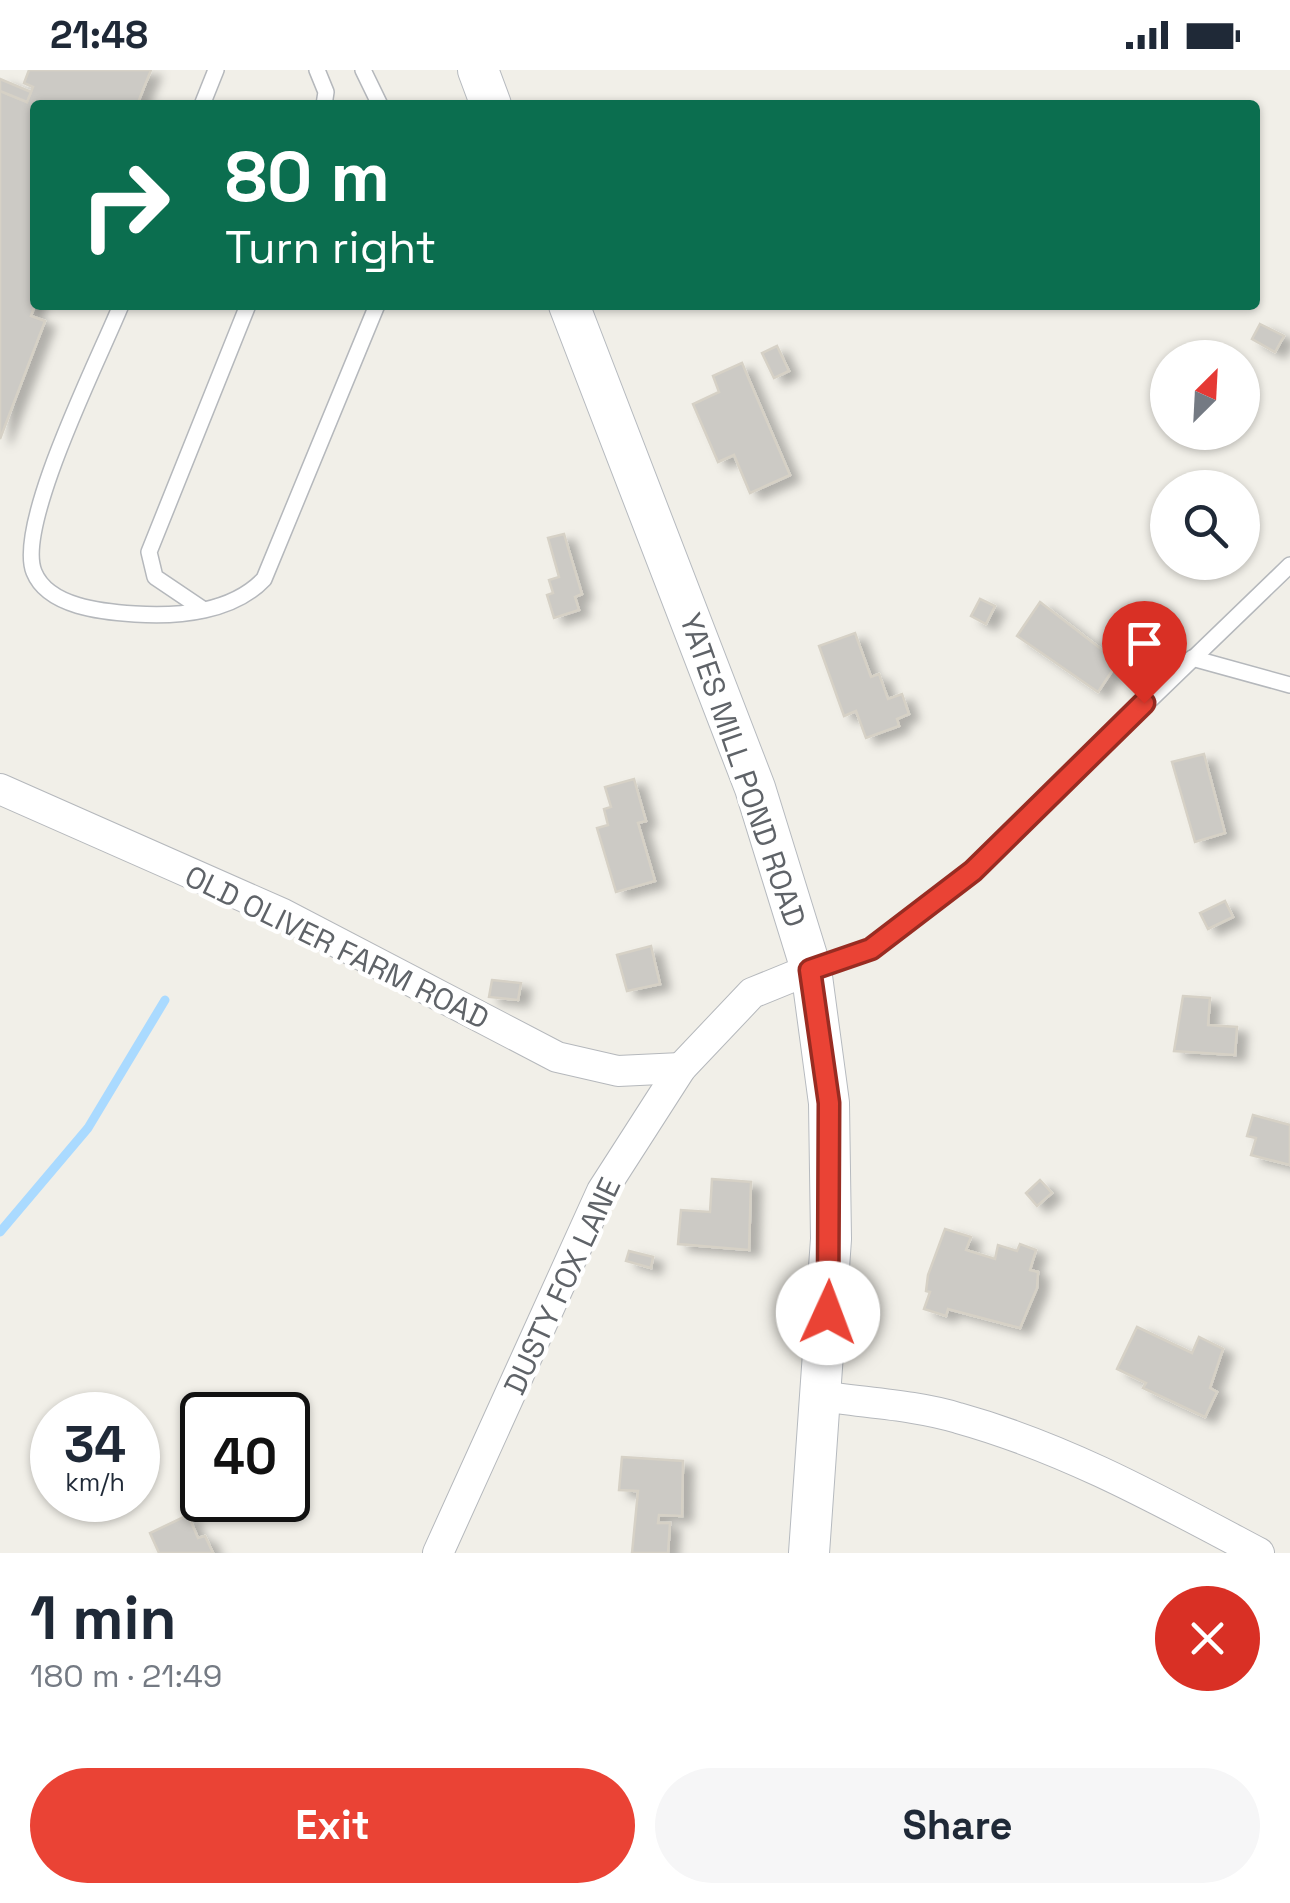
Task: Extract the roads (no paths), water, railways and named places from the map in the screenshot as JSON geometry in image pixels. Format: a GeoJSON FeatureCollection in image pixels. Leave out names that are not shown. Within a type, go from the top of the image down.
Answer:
{"type":"FeatureCollection","features":[{"type":"Feature","properties":{"kind":"street"},"geometry":{"type":"LineString","coordinates":[[478,70],[489,100]]}},
{"type":"Feature","properties":{"kind":"street","name":"YATES MILL POND ROAD"},"geometry":{"type":"LineString","coordinates":[[571,310],[748,771],[810,970],[829,1103],[830,1239],[809,1553]]}},
{"type":"Feature","properties":{"kind":"street","name":"OLD OLIVER FARM ROAD"},"geometry":{"type":"LineString","coordinates":[[0,788],[283,914],[557,1057],[618,1071],[681,1068]]}},
{"type":"Feature","properties":{"kind":"street","name":"DUSTY FOX LANE"},"geometry":{"type":"LineString","coordinates":[[438,1553],[602,1191],[681,1068],[752,993],[810,970]]}},
{"type":"Feature","properties":{"kind":"street"},"geometry":{"type":"LineString","coordinates":[[822,1396],[953,1416],[1027,1438],[1090,1464],[1260,1553]]}},
{"type":"Feature","properties":{"kind":"lane"},"geometry":{"type":"LineString","coordinates":[[204,100],[216,70]]}},
{"type":"Feature","properties":{"kind":"lane"},"geometry":{"type":"LineString","coordinates":[[316,70],[326,92],[325,100]]}},
{"type":"Feature","properties":{"kind":"lane"},"geometry":{"type":"LineString","coordinates":[[363,70],[378,100]]}},
{"type":"Feature","properties":{"kind":"lane"},"geometry":{"type":"LineString","coordinates":[[119,310],[39,504],[28,543],[34,572],[48,592],[102,612],[172,616],[223,605],[251,593],[264,579],[375,310]]}},
{"type":"Feature","properties":{"kind":"lane"},"geometry":{"type":"LineString","coordinates":[[202,608],[170,591],[155,577],[149,552],[246,310]]}},
{"type":"Feature","properties":{"kind":"lane"},"geometry":{"type":"LineString","coordinates":[[810,970],[871,949],[973,871],[1290,565]]}},
{"type":"Feature","properties":{"kind":"lane"},"geometry":{"type":"LineString","coordinates":[[1192,658],[1290,685]]}},
{"type":"Feature","properties":{"kind":"waterway"},"geometry":{"type":"LineString","coordinates":[[0,1232],[88,1128],[165,1000]]}}]}
